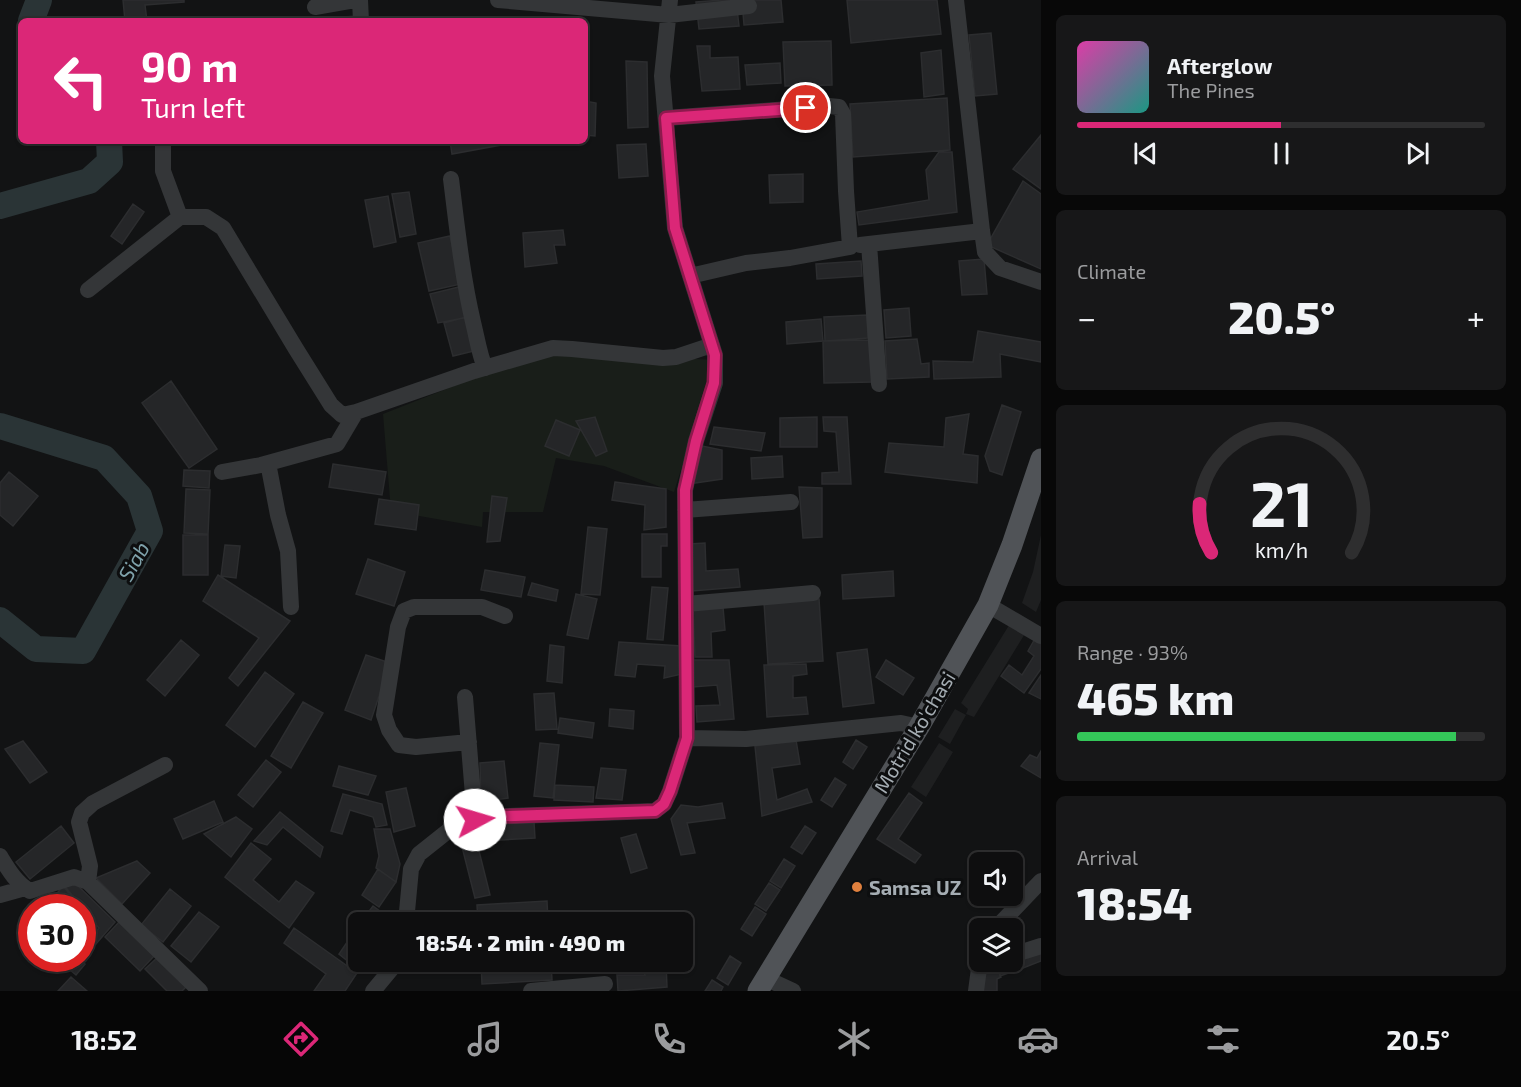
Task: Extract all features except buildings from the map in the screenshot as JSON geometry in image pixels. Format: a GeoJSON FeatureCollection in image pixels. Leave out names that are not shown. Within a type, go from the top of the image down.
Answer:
{"type":"FeatureCollection","features":[{"type":"Feature","properties":{"kind":"main road","name":"Motrid ko'chasi"},"geometry":{"type":"LineString","coordinates":[[762,985],[919,727],[988,605],[1012,545],[1041,459]]}},
{"type":"Feature","properties":{"kind":"street"},"geometry":{"type":"LineString","coordinates":[[315,7],[355,0]]}},
{"type":"Feature","properties":{"kind":"street"},"geometry":{"type":"LineString","coordinates":[[360,0],[361,18]]}},
{"type":"Feature","properties":{"kind":"street"},"geometry":{"type":"LineString","coordinates":[[498,0],[669,8],[749,6]]}},
{"type":"Feature","properties":{"kind":"street"},"geometry":{"type":"LineString","coordinates":[[956,0],[985,252],[1000,268],[1041,282]]}},
{"type":"Feature","properties":{"kind":"street"},"geometry":{"type":"LineString","coordinates":[[407,912],[411,869],[419,854],[453,827],[483,817],[655,811],[664,804],[670,791],[687,738],[685,490],[696,441],[714,383],[715,355],[675,228],[662,76],[669,8]]}},
{"type":"Feature","properties":{"kind":"street"},"geometry":{"type":"LineString","coordinates":[[666,118],[839,107],[843,114],[850,247]]}},
{"type":"Feature","properties":{"kind":"street"},"geometry":{"type":"LineString","coordinates":[[163,144],[163,171],[180,217]]}},
{"type":"Feature","properties":{"kind":"street"},"geometry":{"type":"LineString","coordinates":[[451,178],[467,299],[480,356],[485,368]]}},
{"type":"Feature","properties":{"kind":"street"},"geometry":{"type":"LineString","coordinates":[[88,290],[180,217],[206,217],[223,228],[331,405],[342,415],[553,348],[663,358],[676,357],[712,345]]}},
{"type":"Feature","properties":{"kind":"street"},"geometry":{"type":"LineString","coordinates":[[690,276],[746,262],[790,258],[869,244],[982,231]]}},
{"type":"Feature","properties":{"kind":"street"},"geometry":{"type":"LineString","coordinates":[[869,244],[879,384]]}},
{"type":"Feature","properties":{"kind":"street"},"geometry":{"type":"LineString","coordinates":[[222,472],[268,463],[337,444],[356,412]]}},
{"type":"Feature","properties":{"kind":"street"},"geometry":{"type":"LineString","coordinates":[[268,463],[288,551],[291,608]]}},
{"type":"Feature","properties":{"kind":"street"},"geometry":{"type":"LineString","coordinates":[[685,510],[791,502]]}},
{"type":"Feature","properties":{"kind":"street"},"geometry":{"type":"LineString","coordinates":[[686,604],[813,593]]}},
{"type":"Feature","properties":{"kind":"street"},"geometry":{"type":"LineString","coordinates":[[988,605],[1041,636]]}},
{"type":"Feature","properties":{"kind":"street"},"geometry":{"type":"LineString","coordinates":[[469,742],[416,747],[399,745],[389,730],[384,715],[398,627],[404,611],[414,607],[482,607],[505,616]]}},
{"type":"Feature","properties":{"kind":"street"},"geometry":{"type":"LineString","coordinates":[[465,697],[475,820]]}},
{"type":"Feature","properties":{"kind":"street"},"geometry":{"type":"LineString","coordinates":[[687,738],[746,739],[901,723],[919,727]]}},
{"type":"Feature","properties":{"kind":"street"},"geometry":{"type":"LineString","coordinates":[[88,882],[90,866],[79,822],[82,813],[93,803],[165,765]]}},
{"type":"Feature","properties":{"kind":"street"},"geometry":{"type":"LineString","coordinates":[[0,856],[15,878],[30,891],[74,877],[88,882],[200,991]]}},
{"type":"Feature","properties":{"kind":"street"},"geometry":{"type":"LineString","coordinates":[[1006,918],[1041,881]]}},
{"type":"Feature","properties":{"kind":"street"},"geometry":{"type":"LineString","coordinates":[[0,895],[25,888]]}},
{"type":"Feature","properties":{"kind":"street"},"geometry":{"type":"LineString","coordinates":[[1023,952],[1041,946]]}},
{"type":"Feature","properties":{"kind":"street"},"geometry":{"type":"LineString","coordinates":[[373,991],[389,972]]}},
{"type":"Feature","properties":{"kind":"street"},"geometry":{"type":"LineString","coordinates":[[976,991],[979,972]]}},
{"type":"Feature","properties":{"kind":"street"},"geometry":{"type":"LineString","coordinates":[[531,991],[605,984]]}},
{"type":"Feature","properties":{"kind":"street"},"geometry":{"type":"LineString","coordinates":[[762,985],[793,991]]}},
{"type":"Feature","properties":{"kind":"shaded area"},"geometry":{"type":"Polygon","coordinates":[[[559,352],[715,360],[674,492],[604,466],[556,458],[543,512],[483,512],[482,527],[391,511],[383,414],[502,367],[559,352]]]}},
{"type":"Feature","properties":{"kind":"shaded area"},"geometry":{"type":"Polygon","coordinates":[[[1041,535],[1041,600],[1036,612],[1022,603],[1033,572],[1041,535]]]}},
{"type":"Feature","properties":{"kind":"shaded area"},"geometry":{"type":"Polygon","coordinates":[[[1011,622],[1026,632],[974,717],[966,714],[968,709],[961,703],[1011,622]]]}},
{"type":"Feature","properties":{"kind":"shaded area"},"geometry":{"type":"Polygon","coordinates":[[[955,709],[966,715],[950,744],[938,737],[955,709]]]}},
{"type":"Feature","properties":{"kind":"shaded area"},"geometry":{"type":"Polygon","coordinates":[[[939,743],[953,752],[926,797],[911,787],[939,743]]]}},
{"type":"Feature","properties":{"kind":"waterway","name":"Siab"},"geometry":{"type":"LineString","coordinates":[[32,18],[39,0]]}},
{"type":"Feature","properties":{"kind":"waterway","name":"Siab"},"geometry":{"type":"LineString","coordinates":[[0,206],[89,181],[110,162],[109,144]]}},
{"type":"Feature","properties":{"kind":"waterway","name":"Siab"},"geometry":{"type":"LineString","coordinates":[[0,426],[104,458],[139,496],[150,531],[83,651],[36,649],[0,620]]}},
{"type":"Feature","properties":{"kind":"place","name":"Samsa UZ"},"geometry":{"type":"Point","coordinates":[857,887]}},
{"type":"Feature","properties":{"kind":"route"},"geometry":{"type":"LineString","coordinates":[[475,820],[483,817],[655,811],[664,804],[687,738],[685,490],[696,441],[714,383],[715,360],[675,228],[666,118],[806,108]]}}]}
